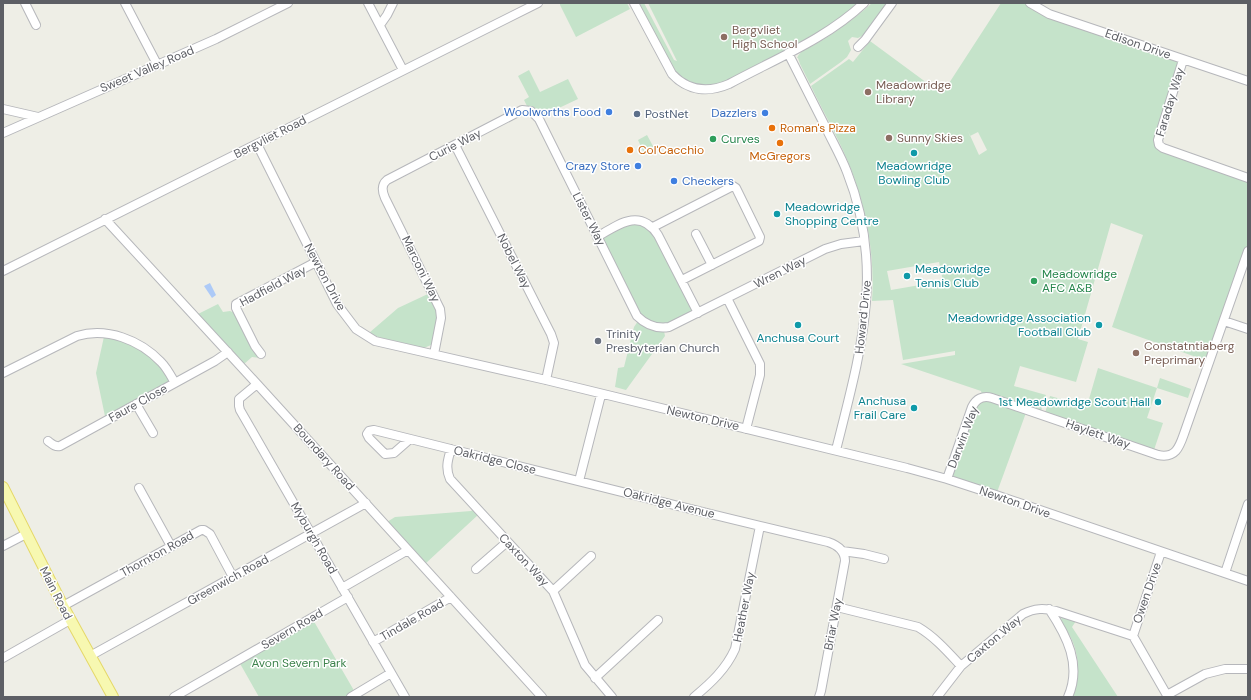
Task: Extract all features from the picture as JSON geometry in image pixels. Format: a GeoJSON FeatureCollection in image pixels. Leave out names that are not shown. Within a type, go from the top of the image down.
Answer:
{"type":"FeatureCollection","features":[{"type":"Feature","properties":{"kind":"main road","name":"Main Road"},"geometry":{"type":"LineString","coordinates":[[3,486],[70,620],[113,697]]}},
{"type":"Feature","properties":{"kind":"street"},"geometry":{"type":"LineString","coordinates":[[26,3],[36,25]]}},
{"type":"Feature","properties":{"kind":"street"},"geometry":{"type":"LineString","coordinates":[[125,3],[157,64]]}},
{"type":"Feature","properties":{"kind":"street","name":"Sweet Valley Road"},"geometry":{"type":"LineString","coordinates":[[3,132],[216,39],[288,3]]}},
{"type":"Feature","properties":{"kind":"street"},"geometry":{"type":"LineString","coordinates":[[368,3],[404,70]]}},
{"type":"Feature","properties":{"kind":"street"},"geometry":{"type":"LineString","coordinates":[[380,25],[393,3]]}},
{"type":"Feature","properties":{"kind":"street","name":"Bergvliet Road"},"geometry":{"type":"LineString","coordinates":[[3,271],[538,3]]}},
{"type":"Feature","properties":{"kind":"street"},"geometry":{"type":"LineString","coordinates":[[634,3],[672,74],[679,81],[692,88],[707,90],[722,87],[788,53],[832,28],[864,3]]}},
{"type":"Feature","properties":{"kind":"street"},"geometry":{"type":"LineString","coordinates":[[858,47],[865,40],[892,3]]}},
{"type":"Feature","properties":{"kind":"street","name":"Edison Drive"},"geometry":{"type":"LineString","coordinates":[[1030,3],[1049,14],[1248,81]]}},
{"type":"Feature","properties":{"kind":"street","name":"Howard Drive"},"geometry":{"type":"LineString","coordinates":[[788,53],[848,173],[862,222],[868,273],[866,313],[858,361],[836,450]]}},
{"type":"Feature","properties":{"kind":"street","name":"Faraday Way"},"geometry":{"type":"LineString","coordinates":[[1183,60],[1158,142],[1163,148],[1248,178]]}},
{"type":"Feature","properties":{"kind":"street"},"geometry":{"type":"LineString","coordinates":[[3,109],[38,117]]}},
{"type":"Feature","properties":{"kind":"street","name":"Curie Way"},"geometry":{"type":"LineString","coordinates":[[382,187],[387,180],[519,112],[526,110],[531,111]]}},
{"type":"Feature","properties":{"kind":"street","name":"Lister Way"},"geometry":{"type":"LineString","coordinates":[[531,111],[539,119],[637,316],[643,322],[650,325]]}},
{"type":"Feature","properties":{"kind":"street","name":"Newton Drive"},"geometry":{"type":"LineString","coordinates":[[257,144],[337,304],[356,329],[375,341],[546,380],[601,395],[836,450],[947,479],[1248,581]]}},
{"type":"Feature","properties":{"kind":"street","name":"Nobel Way"},"geometry":{"type":"LineString","coordinates":[[455,145],[551,334],[554,343],[546,380]]}},
{"type":"Feature","properties":{"kind":"street"},"geometry":{"type":"LineString","coordinates":[[653,227],[733,186],[735,187],[760,239],[757,243],[682,280]]}},
{"type":"Feature","properties":{"kind":"street","name":"Marconi Way"},"geometry":{"type":"LineString","coordinates":[[382,187],[385,198],[440,309],[441,318],[434,354]]}},
{"type":"Feature","properties":{"kind":"street","name":"Boundary Road"},"geometry":{"type":"LineString","coordinates":[[105,219],[542,697]]}},
{"type":"Feature","properties":{"kind":"street"},"geometry":{"type":"LineString","coordinates":[[598,236],[629,220],[646,222],[653,227],[698,313]]}},
{"type":"Feature","properties":{"kind":"street"},"geometry":{"type":"LineString","coordinates":[[696,234],[712,265]]}},
{"type":"Feature","properties":{"kind":"street","name":"Wren Way"},"geometry":{"type":"LineString","coordinates":[[650,325],[657,328],[669,327],[825,249],[841,244],[864,241]]}},
{"type":"Feature","properties":{"kind":"street"},"geometry":{"type":"LineString","coordinates":[[1248,251],[1224,321],[1248,329]]}},
{"type":"Feature","properties":{"kind":"street","name":"Hadfield Way"},"geometry":{"type":"LineString","coordinates":[[261,354],[236,308],[236,304],[316,262]]}},
{"type":"Feature","properties":{"kind":"street"},"geometry":{"type":"LineString","coordinates":[[727,298],[760,364],[760,375],[746,429]]}},
{"type":"Feature","properties":{"kind":"street","name":"Haylett Way"},"geometry":{"type":"LineString","coordinates":[[1027,410],[1158,455],[1170,455],[1179,448],[1224,321]]}},
{"type":"Feature","properties":{"kind":"street"},"geometry":{"type":"LineString","coordinates":[[3,373],[77,336],[86,333],[105,332],[134,342],[150,352],[162,363],[175,383]]}},
{"type":"Feature","properties":{"kind":"street","name":"Faure Close"},"geometry":{"type":"LineString","coordinates":[[48,441],[57,447],[60,446],[215,361],[228,352]]}},
{"type":"Feature","properties":{"kind":"street","name":"Myburgh Road"},"geometry":{"type":"LineString","coordinates":[[257,384],[242,396],[239,406],[405,697]]}},
{"type":"Feature","properties":{"kind":"street"},"geometry":{"type":"LineString","coordinates":[[579,481],[601,395]]}},
{"type":"Feature","properties":{"kind":"street","name":"Darwin Way"},"geometry":{"type":"LineString","coordinates":[[947,479],[972,407],[976,402],[988,396],[1027,410]]}},
{"type":"Feature","properties":{"kind":"street"},"geometry":{"type":"LineString","coordinates":[[136,404],[153,433]]}},
{"type":"Feature","properties":{"kind":"street","name":"Oakridge Close"},"geometry":{"type":"LineString","coordinates":[[410,439],[394,453],[388,455],[383,453],[367,434],[369,431],[374,430],[579,481]]}},
{"type":"Feature","properties":{"kind":"street","name":"Caxton Way"},"geometry":{"type":"LineString","coordinates":[[450,448],[447,465],[447,473],[450,479],[553,591],[583,660],[594,678],[612,697]]}},
{"type":"Feature","properties":{"kind":"street","name":"Oakridge Avenue"},"geometry":{"type":"LineString","coordinates":[[579,481],[828,542],[836,545],[842,551]]}},
{"type":"Feature","properties":{"kind":"street"},"geometry":{"type":"LineString","coordinates":[[139,488],[171,546]]}},
{"type":"Feature","properties":{"kind":"street","name":"Greenwich Road"},"geometry":{"type":"LineString","coordinates":[[90,656],[366,503]]}},
{"type":"Feature","properties":{"kind":"street"},"geometry":{"type":"LineString","coordinates":[[1224,573],[1248,504]]}},
{"type":"Feature","properties":{"kind":"street","name":"Heather Way"},"geometry":{"type":"LineString","coordinates":[[694,697],[724,669],[735,649],[760,526]]}},
{"type":"Feature","properties":{"kind":"street","name":"Thornton Road"},"geometry":{"type":"LineString","coordinates":[[63,606],[171,546],[197,532],[204,530],[210,534],[233,577]]}},
{"type":"Feature","properties":{"kind":"street"},"geometry":{"type":"LineString","coordinates":[[3,546],[26,534]]}},
{"type":"Feature","properties":{"kind":"street"},"geometry":{"type":"LineString","coordinates":[[476,569],[507,542]]}},
{"type":"Feature","properties":{"kind":"street"},"geometry":{"type":"LineString","coordinates":[[342,588],[408,550]]}},
{"type":"Feature","properties":{"kind":"street"},"geometry":{"type":"LineString","coordinates":[[842,551],[884,559]]}},
{"type":"Feature","properties":{"kind":"street","name":"Briar Way"},"geometry":{"type":"LineString","coordinates":[[819,697],[845,561],[842,551]]}},
{"type":"Feature","properties":{"kind":"street","name":"Owen Drive"},"geometry":{"type":"LineString","coordinates":[[1161,552],[1133,636],[1167,696]]}},
{"type":"Feature","properties":{"kind":"street"},"geometry":{"type":"LineString","coordinates":[[553,591],[591,556]]}},
{"type":"Feature","properties":{"kind":"street","name":"Severn Road"},"geometry":{"type":"LineString","coordinates":[[174,697],[348,597]]}},
{"type":"Feature","properties":{"kind":"street","name":"Tindale Road"},"geometry":{"type":"LineString","coordinates":[[374,642],[451,597]]}},
{"type":"Feature","properties":{"kind":"street"},"geometry":{"type":"LineString","coordinates":[[837,608],[918,627],[927,632],[936,640],[961,666]]}},
{"type":"Feature","properties":{"kind":"street","name":"Caxton Way"},"geometry":{"type":"LineString","coordinates":[[937,697],[961,666],[1023,614],[1037,609],[1049,610],[1133,636]]}},
{"type":"Feature","properties":{"kind":"street"},"geometry":{"type":"LineString","coordinates":[[1049,610],[1064,633],[1072,653],[1074,675],[1068,697]]}},
{"type":"Feature","properties":{"kind":"street"},"geometry":{"type":"LineString","coordinates":[[3,658],[70,620]]}},
{"type":"Feature","properties":{"kind":"street"},"geometry":{"type":"LineString","coordinates":[[594,678],[658,620]]}},
{"type":"Feature","properties":{"kind":"street"},"geometry":{"type":"LineString","coordinates":[[1167,696],[1204,674],[1224,669],[1248,669]]}},
{"type":"Feature","properties":{"kind":"street"},"geometry":{"type":"LineString","coordinates":[[351,697],[391,673]]}},
{"type":"Feature","properties":{"kind":"green space"},"geometry":{"type":"Polygon","coordinates":[[[560,3],[627,3],[630,9],[576,37],[560,3]]]}},
{"type":"Feature","properties":{"kind":"green space","name":"Bergvliet High School"},"geometry":{"type":"Polygon","coordinates":[[[634,3],[644,3],[674,60],[677,61],[648,3],[864,3],[844,20],[717,88],[679,81],[634,3]]]}},
{"type":"Feature","properties":{"kind":"green space"},"geometry":{"type":"Polygon","coordinates":[[[872,3],[887,3],[864,35],[858,38],[852,37],[848,41],[851,50],[847,57],[810,84],[797,58],[800,53],[844,26],[872,3]]]}},
{"type":"Feature","properties":{"kind":"green space"},"geometry":{"type":"Polygon","coordinates":[[[1001,3],[1030,3],[1183,60],[1158,143],[1248,178],[1248,251],[1210,362],[1112,327],[1143,235],[1111,223],[1078,339],[1088,342],[1076,382],[1020,366],[1014,386],[1046,395],[1041,411],[991,394],[982,394],[981,391],[901,364],[955,355],[955,351],[903,360],[893,300],[872,301],[873,284],[869,235],[862,203],[852,172],[843,150],[811,86],[849,59],[853,62],[870,41],[942,94],[1001,3]],[[978,132],[970,136],[979,155],[987,150],[978,132]],[[939,262],[887,271],[891,290],[943,281],[939,262]]]}},
{"type":"Feature","properties":{"kind":"green space"},"geometry":{"type":"Polygon","coordinates":[[[529,70],[540,92],[568,79],[578,99],[542,116],[536,109],[527,106],[524,100],[529,97],[518,76],[529,70]]]}},
{"type":"Feature","properties":{"kind":"green space"},"geometry":{"type":"Polygon","coordinates":[[[647,135],[654,148],[644,153],[638,140],[647,135]]]}},
{"type":"Feature","properties":{"kind":"green space"},"geometry":{"type":"Polygon","coordinates":[[[629,220],[649,224],[698,313],[669,327],[643,322],[597,237],[629,220]]]}},
{"type":"Feature","properties":{"kind":"green space"},"geometry":{"type":"Polygon","coordinates":[[[430,293],[438,314],[433,342],[431,345],[424,348],[378,337],[369,333],[398,308],[430,293]]]}},
{"type":"Feature","properties":{"kind":"green space"},"geometry":{"type":"Polygon","coordinates":[[[218,304],[223,312],[230,311],[235,313],[261,358],[252,357],[244,364],[198,314],[218,304]]]}},
{"type":"Feature","properties":{"kind":"green space"},"geometry":{"type":"Polygon","coordinates":[[[638,321],[664,331],[665,336],[626,390],[615,387],[618,368],[624,367],[634,327],[638,321]]]}},
{"type":"Feature","properties":{"kind":"green space"},"geometry":{"type":"Polygon","coordinates":[[[105,332],[142,347],[175,383],[106,421],[96,373],[105,332]]]}},
{"type":"Feature","properties":{"kind":"green space"},"geometry":{"type":"Polygon","coordinates":[[[1098,368],[1157,388],[1147,418],[1163,423],[1154,450],[1045,413],[1050,396],[1087,406],[1098,368]]]}},
{"type":"Feature","properties":{"kind":"green space"},"geometry":{"type":"Polygon","coordinates":[[[1160,378],[1191,389],[1188,398],[1157,388],[1160,378]]]}},
{"type":"Feature","properties":{"kind":"green space"},"geometry":{"type":"Polygon","coordinates":[[[982,398],[1027,410],[996,495],[947,479],[972,407],[982,398]]]}},
{"type":"Feature","properties":{"kind":"green space"},"geometry":{"type":"Polygon","coordinates":[[[474,509],[479,514],[425,564],[387,522],[395,517],[471,511],[474,509]]]}},
{"type":"Feature","properties":{"kind":"green space"},"geometry":{"type":"Polygon","coordinates":[[[1062,617],[1076,621],[1072,627],[1118,697],[1072,697],[1078,674],[1077,658],[1073,643],[1061,619],[1062,617]]]}},
{"type":"Feature","properties":{"kind":"green space","name":"Avon Severn Park"},"geometry":{"type":"Polygon","coordinates":[[[312,618],[356,694],[351,697],[259,697],[238,660],[312,618]]]}},
{"type":"Feature","properties":{"kind":"water"},"geometry":{"type":"Polygon","coordinates":[[[210,283],[216,295],[212,298],[204,286],[210,283]]]}},
{"type":"Feature","properties":{"kind":"place","name":"Bergvliet High School"},"geometry":{"type":"Point","coordinates":[724,37]}},
{"type":"Feature","properties":{"kind":"place","name":"Meadowridge Library"},"geometry":{"type":"Point","coordinates":[868,92]}},
{"type":"Feature","properties":{"kind":"place","name":"Woolworths Food"},"geometry":{"type":"Point","coordinates":[609,112]}},
{"type":"Feature","properties":{"kind":"place","name":"Dazzlers"},"geometry":{"type":"Point","coordinates":[765,113]}},
{"type":"Feature","properties":{"kind":"place","name":"PostNet"},"geometry":{"type":"Point","coordinates":[637,114]}},
{"type":"Feature","properties":{"kind":"place","name":"Roman's Pizza"},"geometry":{"type":"Point","coordinates":[772,128]}},
{"type":"Feature","properties":{"kind":"place","name":"Sunny Skies"},"geometry":{"type":"Point","coordinates":[889,138]}},
{"type":"Feature","properties":{"kind":"place","name":"Curves"},"geometry":{"type":"Point","coordinates":[713,139]}},
{"type":"Feature","properties":{"kind":"place","name":"McGregors"},"geometry":{"type":"Point","coordinates":[780,143]}},
{"type":"Feature","properties":{"kind":"place","name":"Col'Cacchio"},"geometry":{"type":"Point","coordinates":[630,150]}},
{"type":"Feature","properties":{"kind":"place","name":"Meadowridge Bowling Club"},"geometry":{"type":"Point","coordinates":[914,153]}},
{"type":"Feature","properties":{"kind":"place","name":"Crazy Store"},"geometry":{"type":"Point","coordinates":[638,166]}},
{"type":"Feature","properties":{"kind":"place","name":"Checkers"},"geometry":{"type":"Point","coordinates":[674,181]}},
{"type":"Feature","properties":{"kind":"place","name":"Meadowridge Shopping Centre"},"geometry":{"type":"Point","coordinates":[777,214]}},
{"type":"Feature","properties":{"kind":"place","name":"Meadowridge Tennis Club"},"geometry":{"type":"Point","coordinates":[907,276]}},
{"type":"Feature","properties":{"kind":"place","name":"Meadowridge AFC A&B"},"geometry":{"type":"Point","coordinates":[1034,281]}},
{"type":"Feature","properties":{"kind":"place","name":"Anchusa Court"},"geometry":{"type":"Point","coordinates":[798,325]}},
{"type":"Feature","properties":{"kind":"place","name":"Meadowridge Association Football Club"},"geometry":{"type":"Point","coordinates":[1099,325]}},
{"type":"Feature","properties":{"kind":"place","name":"Trinity Presbyterian Church"},"geometry":{"type":"Point","coordinates":[598,341]}},
{"type":"Feature","properties":{"kind":"place","name":"Constatntiaberg Preprimary"},"geometry":{"type":"Point","coordinates":[1136,353]}},
{"type":"Feature","properties":{"kind":"place","name":"1st Meadowridge Scout Hall"},"geometry":{"type":"Point","coordinates":[1158,402]}},
{"type":"Feature","properties":{"kind":"place","name":"Anchusa Frail Care"},"geometry":{"type":"Point","coordinates":[914,408]}}]}
